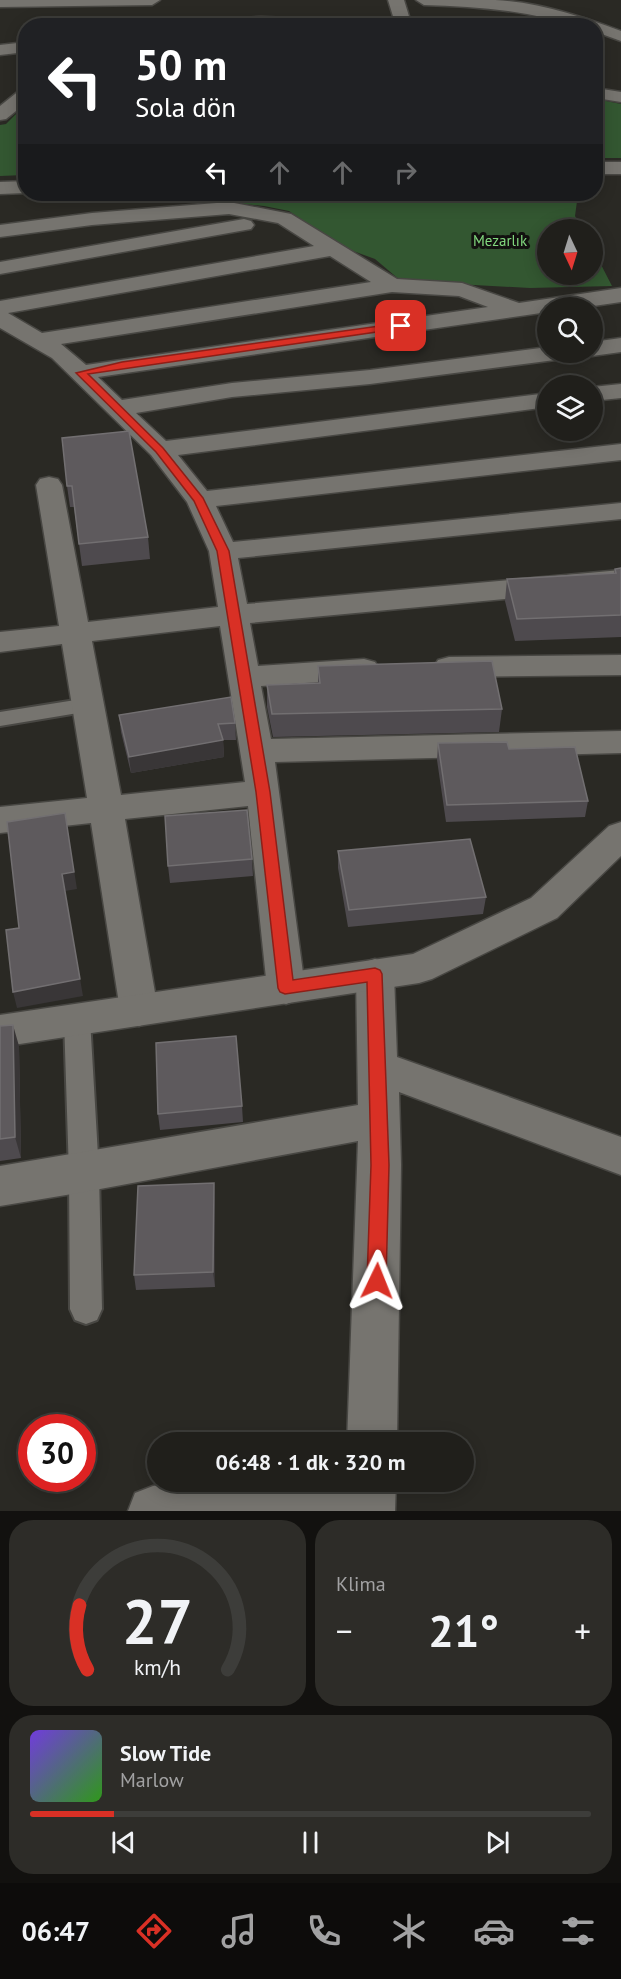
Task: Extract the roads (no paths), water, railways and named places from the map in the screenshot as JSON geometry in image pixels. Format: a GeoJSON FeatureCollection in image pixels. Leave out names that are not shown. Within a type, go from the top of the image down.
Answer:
{"type":"FeatureCollection","features":[{"type":"Feature","properties":{"kind":"street"},"geometry":{"type":"LineString","coordinates":[[0,2],[152,0]]}},
{"type":"Feature","properties":{"kind":"street"},"geometry":{"type":"LineString","coordinates":[[396,0],[402,18]]}},
{"type":"Feature","properties":{"kind":"street"},"geometry":{"type":"LineString","coordinates":[[424,0],[494,2],[547,18]]}},
{"type":"Feature","properties":{"kind":"street"},"geometry":{"type":"LineString","coordinates":[[603,30],[621,36]]}},
{"type":"Feature","properties":{"kind":"street"},"geometry":{"type":"LineString","coordinates":[[0,50],[18,48]]}},
{"type":"Feature","properties":{"kind":"street"},"geometry":{"type":"LineString","coordinates":[[0,92],[18,93]]}},
{"type":"Feature","properties":{"kind":"street"},"geometry":{"type":"LineString","coordinates":[[603,94],[621,98]]}},
{"type":"Feature","properties":{"kind":"street"},"geometry":{"type":"LineString","coordinates":[[0,115],[18,100]]}},
{"type":"Feature","properties":{"kind":"street"},"geometry":{"type":"LineString","coordinates":[[603,169],[620,173]]}},
{"type":"Feature","properties":{"kind":"street"},"geometry":{"type":"LineString","coordinates":[[0,188],[18,187]]}},
{"type":"Feature","properties":{"kind":"street"},"geometry":{"type":"LineString","coordinates":[[0,231],[92,219],[229,208],[284,218],[392,285]]}},
{"type":"Feature","properties":{"kind":"street"},"geometry":{"type":"LineString","coordinates":[[0,268],[284,218]]}},
{"type":"Feature","properties":{"kind":"street"},"geometry":{"type":"LineString","coordinates":[[0,308],[333,249]]}},
{"type":"Feature","properties":{"kind":"street"},"geometry":{"type":"LineString","coordinates":[[39,340],[392,285],[462,290],[518,310]]}},
{"type":"Feature","properties":{"kind":"street"},"geometry":{"type":"LineString","coordinates":[[81,373],[122,365],[621,295]]}},
{"type":"Feature","properties":{"kind":"street"},"geometry":{"type":"LineString","coordinates":[[0,318],[60,353],[159,450],[200,500],[223,551],[263,792],[285,988]]}},
{"type":"Feature","properties":{"kind":"street"},"geometry":{"type":"LineString","coordinates":[[603,347],[621,345]]}},
{"type":"Feature","properties":{"kind":"street"},"geometry":{"type":"LineString","coordinates":[[117,408],[232,390],[370,377],[537,355]]}},
{"type":"Feature","properties":{"kind":"street"},"geometry":{"type":"LineString","coordinates":[[603,393],[621,391]]}},
{"type":"Feature","properties":{"kind":"street"},"geometry":{"type":"LineString","coordinates":[[159,450],[537,401]]}},
{"type":"Feature","properties":{"kind":"street"},"geometry":{"type":"LineString","coordinates":[[200,500],[621,452]]}},
{"type":"Feature","properties":{"kind":"street"},"geometry":{"type":"LineString","coordinates":[[49,485],[139,1010]]}},
{"type":"Feature","properties":{"kind":"street"},"geometry":{"type":"LineString","coordinates":[[223,551],[621,511]]}},
{"type":"Feature","properties":{"kind":"street"},"geometry":{"type":"LineString","coordinates":[[0,642],[233,615],[621,579]]}},
{"type":"Feature","properties":{"kind":"street"},"geometry":{"type":"LineString","coordinates":[[423,667],[621,664]]}},
{"type":"Feature","properties":{"kind":"street"},"geometry":{"type":"LineString","coordinates":[[244,677],[388,667]]}},
{"type":"Feature","properties":{"kind":"street"},"geometry":{"type":"LineString","coordinates":[[256,751],[621,742]]}},
{"type":"Feature","properties":{"kind":"street"},"geometry":{"type":"LineString","coordinates":[[0,820],[263,792]]}},
{"type":"Feature","properties":{"kind":"street"},"geometry":{"type":"LineString","coordinates":[[0,1031],[419,968],[544,908],[621,835]]}},
{"type":"Feature","properties":{"kind":"street"},"geometry":{"type":"LineString","coordinates":[[372,1432],[380,1165],[375,974]]}},
{"type":"Feature","properties":{"kind":"street"},"geometry":{"type":"LineString","coordinates":[[377,1067],[621,1156]]}},
{"type":"Feature","properties":{"kind":"street"},"geometry":{"type":"LineString","coordinates":[[0,1186],[84,1173],[379,1119]]}},
{"type":"Feature","properties":{"kind":"street"},"geometry":{"type":"LineString","coordinates":[[153,1511],[295,1492]]}},
{"type":"Feature","properties":{"kind":"street"},"geometry":{"type":"LineString","coordinates":[[369,1492],[370,1511]]}},
{"type":"Feature","properties":{"kind":"lane"},"geometry":{"type":"LineString","coordinates":[[0,719],[88,705]]}},
{"type":"Feature","properties":{"kind":"lane"},"geometry":{"type":"LineString","coordinates":[[77,1019],[84,1173],[86,1309]]}},
{"type":"Feature","properties":{"kind":"park label","name":"Mezarlık"},"geometry":{"type":"Point","coordinates":[500,240]}}]}
